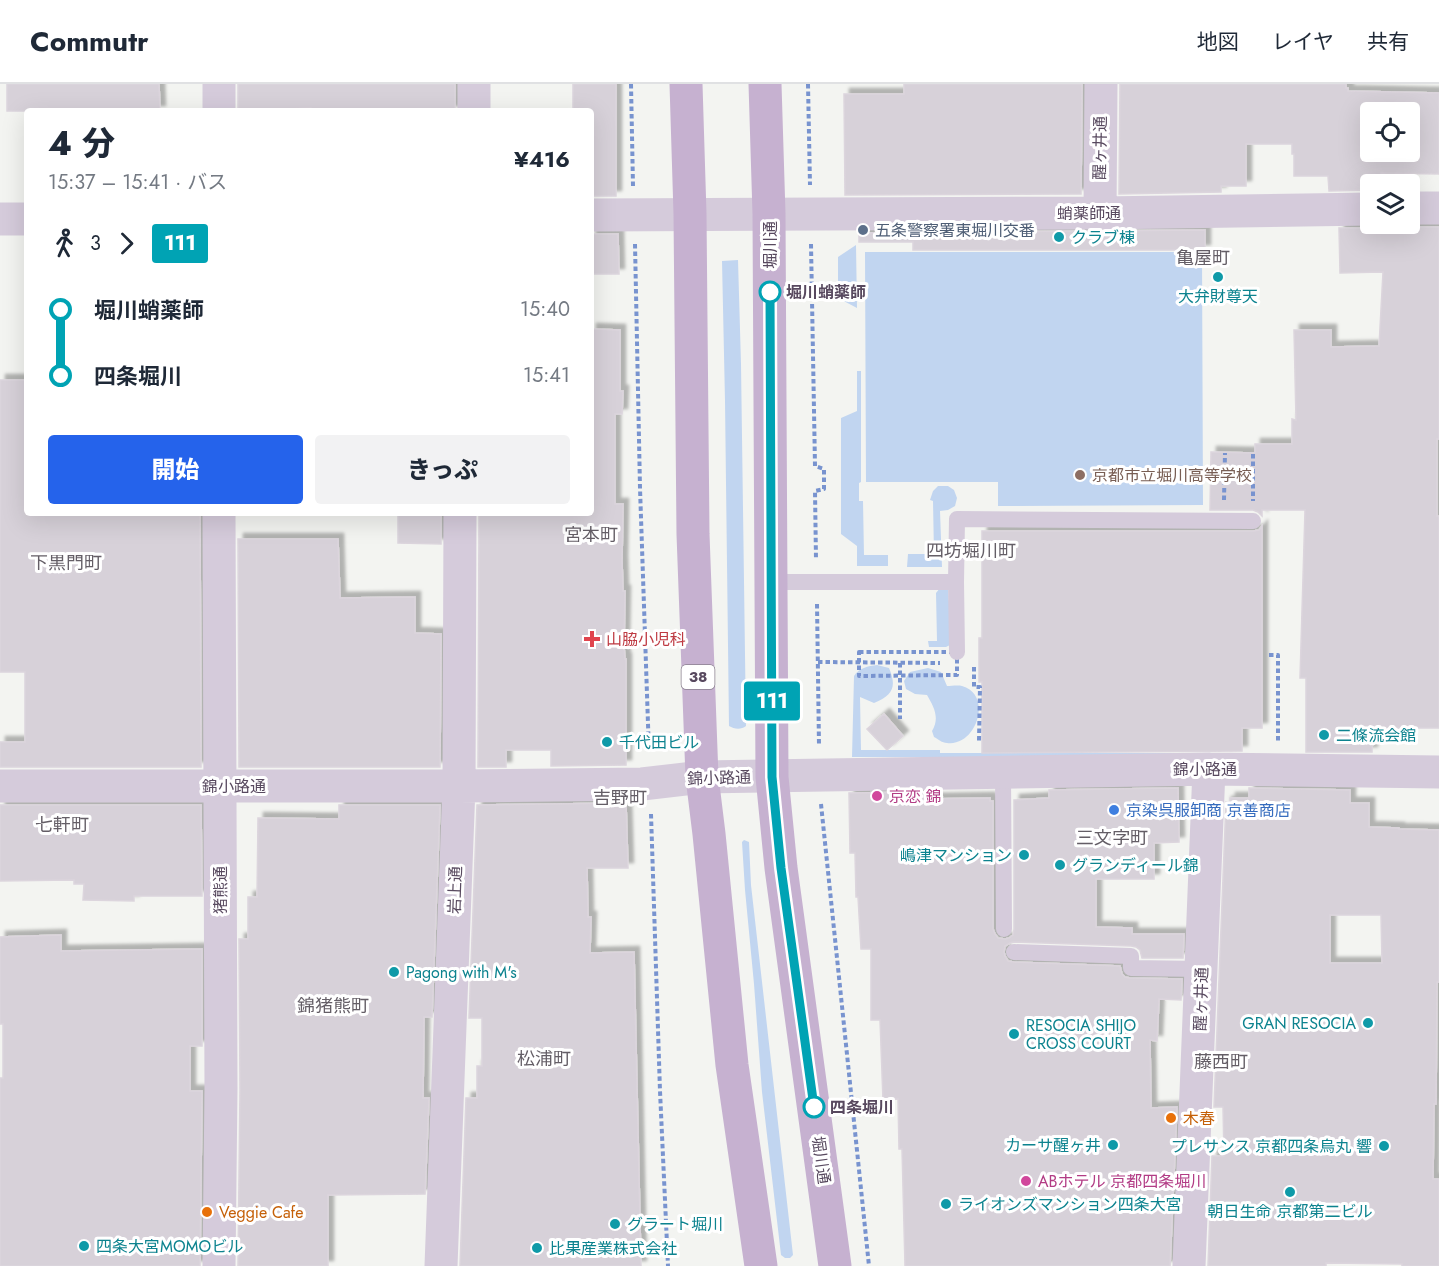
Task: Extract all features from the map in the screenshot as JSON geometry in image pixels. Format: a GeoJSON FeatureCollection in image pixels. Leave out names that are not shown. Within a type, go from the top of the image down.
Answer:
{"type":"FeatureCollection","features":[{"type":"Feature","properties":{"kind":"main road","name":"38"},"geometry":{"type":"LineString","coordinates":[[686,84],[690,214],[693,534],[702,777],[732,1065],[761,1266]]}},
{"type":"Feature","properties":{"kind":"main road","name":"堀川通"},"geometry":{"type":"LineString","coordinates":[[765,84],[769,214],[772,777],[781,868],[836,1266]]}},
{"type":"Feature","properties":{"kind":"street"},"geometry":{"type":"LineString","coordinates":[[219,84],[219,108]]}},
{"type":"Feature","properties":{"kind":"street"},"geometry":{"type":"LineString","coordinates":[[474,84],[474,108]]}},
{"type":"Feature","properties":{"kind":"street","name":"醒ヶ井通"},"geometry":{"type":"LineString","coordinates":[[1100,213],[1101,84]]}},
{"type":"Feature","properties":{"kind":"street"},"geometry":{"type":"LineString","coordinates":[[1420,208],[1439,208]]}},
{"type":"Feature","properties":{"kind":"street","name":"蛸薬師通"},"geometry":{"type":"LineString","coordinates":[[594,215],[1100,213],[1360,209]]}},
{"type":"Feature","properties":{"kind":"street"},"geometry":{"type":"LineString","coordinates":[[0,219],[24,219]]}},
{"type":"Feature","properties":{"kind":"street","name":"猪熊通"},"geometry":{"type":"LineString","coordinates":[[219,516],[221,1089],[219,1266]]}},
{"type":"Feature","properties":{"kind":"street","name":"岩上通"},"geometry":{"type":"LineString","coordinates":[[441,1266],[459,786],[460,516]]}},
{"type":"Feature","properties":{"kind":"street","name":"錦小路通"},"geometry":{"type":"LineString","coordinates":[[0,786],[459,786],[650,783],[702,777],[1209,769],[1278,755],[1439,772]]}},
{"type":"Feature","properties":{"kind":"street","name":"醒ヶ井通"},"geometry":{"type":"LineString","coordinates":[[1189,1266],[1209,769]]}},
{"type":"Feature","properties":{"kind":"lane"},"geometry":{"type":"LineString","coordinates":[[957,658],[957,519],[1253,521]]}},
{"type":"Feature","properties":{"kind":"lane"},"geometry":{"type":"LineString","coordinates":[[771,582],[956,582]]}},
{"type":"Feature","properties":{"kind":"lane"},"geometry":{"type":"LineString","coordinates":[[1003,773],[1004,929]]}},
{"type":"Feature","properties":{"kind":"lane"},"geometry":{"type":"LineString","coordinates":[[1014,952],[1131,956],[1131,968],[1202,969]]}},
{"type":"Feature","properties":{"kind":"path"},"geometry":{"type":"LineString","coordinates":[[631,84],[641,499],[660,1091],[668,1266]]}},
{"type":"Feature","properties":{"kind":"path"},"geometry":{"type":"LineString","coordinates":[[808,84],[814,466],[824,469],[824,489],[815,491],[819,747]]}},
{"type":"Feature","properties":{"kind":"path"},"geometry":{"type":"LineString","coordinates":[[1224,521],[1225,453]]}},
{"type":"Feature","properties":{"kind":"path"},"geometry":{"type":"LineString","coordinates":[[1253,454],[1253,521]]}},
{"type":"Feature","properties":{"kind":"path"},"geometry":{"type":"LineString","coordinates":[[859,652],[957,658],[957,675],[859,676],[857,663],[859,652]]}},
{"type":"Feature","properties":{"kind":"path"},"geometry":{"type":"LineString","coordinates":[[1269,655],[1278,655],[1278,755]]}},
{"type":"Feature","properties":{"kind":"path"},"geometry":{"type":"LineString","coordinates":[[818,662],[933,663]]}},
{"type":"Feature","properties":{"kind":"path"},"geometry":{"type":"LineString","coordinates":[[900,663],[900,719]]}},
{"type":"Feature","properties":{"kind":"path"},"geometry":{"type":"LineString","coordinates":[[974,664],[974,687],[980,687],[979,741]]}},
{"type":"Feature","properties":{"kind":"path"},"geometry":{"type":"LineString","coordinates":[[820,794],[869,1266]]}},
{"type":"Feature","properties":{"kind":"shaded area"},"geometry":{"type":"Polygon","coordinates":[[[856,245],[857,308],[838,298],[838,257],[856,245]]]}},
{"type":"Feature","properties":{"kind":"shaded area"},"geometry":{"type":"Polygon","coordinates":[[[865,252],[1202,252],[1203,505],[998,506],[998,482],[866,482],[865,252]]]}},
{"type":"Feature","properties":{"kind":"shaded area"},"geometry":{"type":"Polygon","coordinates":[[[738,260],[746,726],[738,729],[729,726],[722,261],[738,260]]]}},
{"type":"Feature","properties":{"kind":"shaded area"},"geometry":{"type":"Polygon","coordinates":[[[857,371],[861,371],[859,501],[863,501],[864,555],[888,555],[888,566],[857,566],[857,546],[841,534],[841,418],[857,411],[857,371]]]}},
{"type":"Feature","properties":{"kind":"shaded area"},"geometry":{"type":"Polygon","coordinates":[[[938,486],[948,486],[954,490],[957,498],[955,506],[940,511],[942,567],[907,567],[908,554],[934,554],[933,501],[930,500],[933,491],[938,486]]]}},
{"type":"Feature","properties":{"kind":"shaded area"},"geometry":{"type":"Polygon","coordinates":[[[940,588],[948,589],[952,644],[946,647],[929,647],[928,641],[937,641],[936,593],[940,588]]]}},
{"type":"Feature","properties":{"kind":"shaded area"},"geometry":{"type":"Polygon","coordinates":[[[877,665],[889,668],[893,685],[892,690],[885,697],[874,703],[860,697],[861,750],[940,750],[940,753],[1242,753],[1242,757],[852,757],[854,676],[864,668],[877,665]]]}},
{"type":"Feature","properties":{"kind":"shaded area"},"geometry":{"type":"Polygon","coordinates":[[[928,668],[941,672],[947,686],[962,686],[971,691],[977,699],[979,709],[973,729],[958,742],[945,743],[934,737],[932,731],[936,722],[935,713],[927,695],[915,694],[906,689],[904,681],[910,672],[928,668]]]}},
{"type":"Feature","properties":{"kind":"shaded area"},"geometry":{"type":"Polygon","coordinates":[[[744,840],[749,842],[751,885],[793,1255],[790,1258],[781,1255],[762,1092],[745,890],[742,842],[744,840]]]}},
{"type":"Feature","properties":{"kind":"building"},"geometry":{"type":"Polygon","coordinates":[[[7,84],[159,84],[160,108],[24,108],[24,111],[7,111],[7,84]]]}},
{"type":"Feature","properties":{"kind":"building"},"geometry":{"type":"Polygon","coordinates":[[[238,84],[455,84],[455,108],[238,108],[238,84]]]}},
{"type":"Feature","properties":{"kind":"building"},"geometry":{"type":"Polygon","coordinates":[[[573,84],[616,84],[616,196],[594,196],[594,108],[573,108],[573,84]]]}},
{"type":"Feature","properties":{"kind":"building"},"geometry":{"type":"Polygon","coordinates":[[[904,84],[1082,84],[1081,194],[845,195],[844,94],[904,94],[904,84]]]}},
{"type":"Feature","properties":{"kind":"building"},"geometry":{"type":"Polygon","coordinates":[[[1120,84],[1346,84],[1348,91],[1439,93],[1439,174],[1360,174],[1360,190],[1329,191],[1328,176],[1294,176],[1292,144],[1246,144],[1246,186],[1221,186],[1221,192],[1119,194],[1120,84]]]}},
{"type":"Feature","properties":{"kind":"building"},"geometry":{"type":"Polygon","coordinates":[[[1420,227],[1439,227],[1437,516],[1439,516],[1439,728],[1372,728],[1372,752],[1306,752],[1306,678],[1300,678],[1305,510],[1262,510],[1262,516],[1253,510],[1210,510],[1211,452],[1255,453],[1255,444],[1292,444],[1292,419],[1296,420],[1294,330],[1331,330],[1331,347],[1379,346],[1383,272],[1340,273],[1339,228],[1360,228],[1360,234],[1420,234],[1420,227]]]}},
{"type":"Feature","properties":{"kind":"building","name":"クラブ棟"},"geometry":{"type":"Polygon","coordinates":[[[1205,230],[1205,250],[913,250],[913,242],[859,242],[859,233],[1205,230]]]}},
{"type":"Feature","properties":{"kind":"building"},"geometry":{"type":"Polygon","coordinates":[[[594,234],[618,234],[619,274],[594,274],[594,234]]]}},
{"type":"Feature","properties":{"kind":"building"},"geometry":{"type":"Polygon","coordinates":[[[594,329],[620,330],[620,391],[623,391],[622,414],[615,414],[615,504],[623,504],[626,765],[551,766],[551,750],[506,750],[506,767],[478,767],[479,516],[594,516],[594,329]]]}},
{"type":"Feature","properties":{"kind":"building"},"geometry":{"type":"Polygon","coordinates":[[[0,380],[24,380],[24,516],[200,516],[201,767],[0,767],[0,742],[25,742],[25,672],[0,672],[0,380]]]}},
{"type":"Feature","properties":{"kind":"building"},"geometry":{"type":"Polygon","coordinates":[[[398,516],[441,516],[441,544],[398,543],[398,516]]]}},
{"type":"Feature","properties":{"kind":"building"},"geometry":{"type":"Polygon","coordinates":[[[1262,526],[1262,728],[1242,728],[1242,751],[982,753],[982,682],[979,682],[979,638],[982,638],[982,531],[1253,531],[1259,530],[1262,526]]]}},
{"type":"Feature","properties":{"kind":"building"},"geometry":{"type":"Polygon","coordinates":[[[238,539],[338,539],[340,598],[415,597],[415,633],[441,634],[440,767],[239,767],[238,539]]]}},
{"type":"Feature","properties":{"kind":"building"},"geometry":{"type":"Polygon","coordinates":[[[884,714],[903,736],[887,750],[867,729],[884,714]]]}},
{"type":"Feature","properties":{"kind":"building"},"geometry":{"type":"Polygon","coordinates":[[[1178,788],[1179,842],[1154,843],[1154,879],[1096,879],[1096,927],[1132,928],[1132,934],[1184,934],[1183,958],[1142,958],[1140,950],[1131,946],[1014,942],[1005,946],[1004,952],[1008,961],[1014,962],[1120,966],[1125,977],[1182,979],[1181,1000],[1159,999],[1157,1041],[1150,1040],[1151,1108],[1177,1107],[1170,1266],[905,1266],[902,1149],[899,1149],[898,1099],[883,1100],[880,1020],[871,1020],[871,949],[861,949],[855,853],[850,853],[849,793],[925,792],[926,799],[990,798],[990,801],[993,801],[993,929],[998,938],[1005,939],[1013,935],[1014,929],[1014,800],[1049,798],[1049,790],[1178,788]]]}},
{"type":"Feature","properties":{"kind":"building"},"geometry":{"type":"Polygon","coordinates":[[[1249,788],[1350,790],[1350,803],[1369,803],[1369,827],[1439,830],[1439,982],[1437,982],[1433,1179],[1439,1179],[1439,1266],[1326,1263],[1326,1266],[1208,1266],[1212,1156],[1224,1156],[1223,1107],[1214,1107],[1226,802],[1230,802],[1230,798],[1249,798],[1249,788]],[[1330,915],[1330,963],[1382,963],[1381,915],[1330,915]]]}},
{"type":"Feature","properties":{"kind":"building"},"geometry":{"type":"Polygon","coordinates":[[[626,803],[628,868],[587,868],[588,917],[591,917],[590,953],[634,952],[641,1266],[460,1266],[466,1098],[477,1098],[477,1066],[482,1066],[482,1018],[469,1018],[477,805],[626,803]]]}},
{"type":"Feature","properties":{"kind":"building"},"geometry":{"type":"Polygon","coordinates":[[[0,805],[201,805],[202,896],[134,896],[134,901],[83,900],[84,884],[74,884],[74,880],[0,881],[0,805]]]}},
{"type":"Feature","properties":{"kind":"building"},"geometry":{"type":"Polygon","coordinates":[[[339,805],[440,805],[432,1017],[424,1017],[423,1098],[429,1098],[425,1194],[328,1195],[328,1266],[238,1266],[239,939],[248,939],[248,897],[257,897],[258,818],[339,819],[339,805]]]}},
{"type":"Feature","properties":{"kind":"building"},"geometry":{"type":"Polygon","coordinates":[[[61,935],[61,951],[202,949],[202,1046],[190,1046],[190,1091],[202,1091],[200,1266],[0,1266],[0,1078],[3,1078],[3,1024],[0,1024],[0,937],[61,935]]]}},
{"type":"Feature","properties":{"kind":"bus line","name":"111"},"geometry":{"type":"LineString","coordinates":[[770,292],[772,777],[781,868],[814,1107]]}},
{"type":"Feature","properties":{"kind":"place","name":"五条警察署東堀川交番"},"geometry":{"type":"Point","coordinates":[863,230]}},
{"type":"Feature","properties":{"kind":"place","name":"クラブ棟"},"geometry":{"type":"Point","coordinates":[1059,237]}},
{"type":"Feature","properties":{"kind":"place","name":"大弁財尊天"},"geometry":{"type":"Point","coordinates":[1218,277]}},
{"type":"Feature","properties":{"kind":"place","name":"堀川蛸薬師"},"geometry":{"type":"Point","coordinates":[770,292]}},
{"type":"Feature","properties":{"kind":"place","name":"京都市立堀川高等学校"},"geometry":{"type":"Point","coordinates":[1080,475]}},
{"type":"Feature","properties":{"kind":"place","name":"山脇小児科"},"geometry":{"type":"Point","coordinates":[592,639]}},
{"type":"Feature","properties":{"kind":"place","name":"二條流会館"},"geometry":{"type":"Point","coordinates":[1324,735]}},
{"type":"Feature","properties":{"kind":"place","name":"千代田ビル"},"geometry":{"type":"Point","coordinates":[607,742]}},
{"type":"Feature","properties":{"kind":"place","name":"京恋 錦"},"geometry":{"type":"Point","coordinates":[877,796]}},
{"type":"Feature","properties":{"kind":"place","name":"京染呉服卸商 京善商店"},"geometry":{"type":"Point","coordinates":[1114,810]}},
{"type":"Feature","properties":{"kind":"place","name":"嶋津マンション"},"geometry":{"type":"Point","coordinates":[1024,855]}},
{"type":"Feature","properties":{"kind":"place","name":"グランディール錦"},"geometry":{"type":"Point","coordinates":[1060,865]}},
{"type":"Feature","properties":{"kind":"place","name":"Pagong with M's"},"geometry":{"type":"Point","coordinates":[394,972]}},
{"type":"Feature","properties":{"kind":"place","name":"GRAN RESOCIA"},"geometry":{"type":"Point","coordinates":[1368,1023]}},
{"type":"Feature","properties":{"kind":"place","name":"RESOCIA SHIJO CROSS COURT"},"geometry":{"type":"Point","coordinates":[1014,1034]}},
{"type":"Feature","properties":{"kind":"place","name":"四条堀川"},"geometry":{"type":"Point","coordinates":[814,1107]}},
{"type":"Feature","properties":{"kind":"place","name":"木春"},"geometry":{"type":"Point","coordinates":[1171,1118]}},
{"type":"Feature","properties":{"kind":"place","name":"カーサ醒ヶ井"},"geometry":{"type":"Point","coordinates":[1113,1145]}},
{"type":"Feature","properties":{"kind":"place","name":"プレサンス 京都四条烏丸 響"},"geometry":{"type":"Point","coordinates":[1384,1146]}},
{"type":"Feature","properties":{"kind":"place","name":"ABホテル 京都四条堀川"},"geometry":{"type":"Point","coordinates":[1026,1181]}},
{"type":"Feature","properties":{"kind":"place","name":"朝日生命 京都第二ビル"},"geometry":{"type":"Point","coordinates":[1290,1192]}},
{"type":"Feature","properties":{"kind":"place","name":"ライオンズマンション四条大宮"},"geometry":{"type":"Point","coordinates":[946,1204]}},
{"type":"Feature","properties":{"kind":"place","name":"Veggie Cafe"},"geometry":{"type":"Point","coordinates":[207,1212]}},
{"type":"Feature","properties":{"kind":"place","name":"グラート堀川"},"geometry":{"type":"Point","coordinates":[615,1224]}},
{"type":"Feature","properties":{"kind":"place","name":"四条大宮MOMOビル"},"geometry":{"type":"Point","coordinates":[84,1246]}},
{"type":"Feature","properties":{"kind":"place","name":"比果産業株式会社"},"geometry":{"type":"Point","coordinates":[537,1248]}},
{"type":"Feature","properties":{"kind":"district","name":"亀屋町"},"geometry":{"type":"Point","coordinates":[1203,258]}},
{"type":"Feature","properties":{"kind":"district","name":"宮本町"},"geometry":{"type":"Point","coordinates":[591,535]}},
{"type":"Feature","properties":{"kind":"district","name":"四坊堀川町"},"geometry":{"type":"Point","coordinates":[971,551]}},
{"type":"Feature","properties":{"kind":"district","name":"下黒門町"},"geometry":{"type":"Point","coordinates":[66,563]}},
{"type":"Feature","properties":{"kind":"district","name":"吉野町"},"geometry":{"type":"Point","coordinates":[620,798]}},
{"type":"Feature","properties":{"kind":"district","name":"七軒町"},"geometry":{"type":"Point","coordinates":[62,825]}},
{"type":"Feature","properties":{"kind":"district","name":"三文字町"},"geometry":{"type":"Point","coordinates":[1112,838]}},
{"type":"Feature","properties":{"kind":"district","name":"錦猪熊町"},"geometry":{"type":"Point","coordinates":[333,1006]}},
{"type":"Feature","properties":{"kind":"district","name":"松浦町"},"geometry":{"type":"Point","coordinates":[544,1059]}},
{"type":"Feature","properties":{"kind":"district","name":"藤西町"},"geometry":{"type":"Point","coordinates":[1221,1062]}}]}
